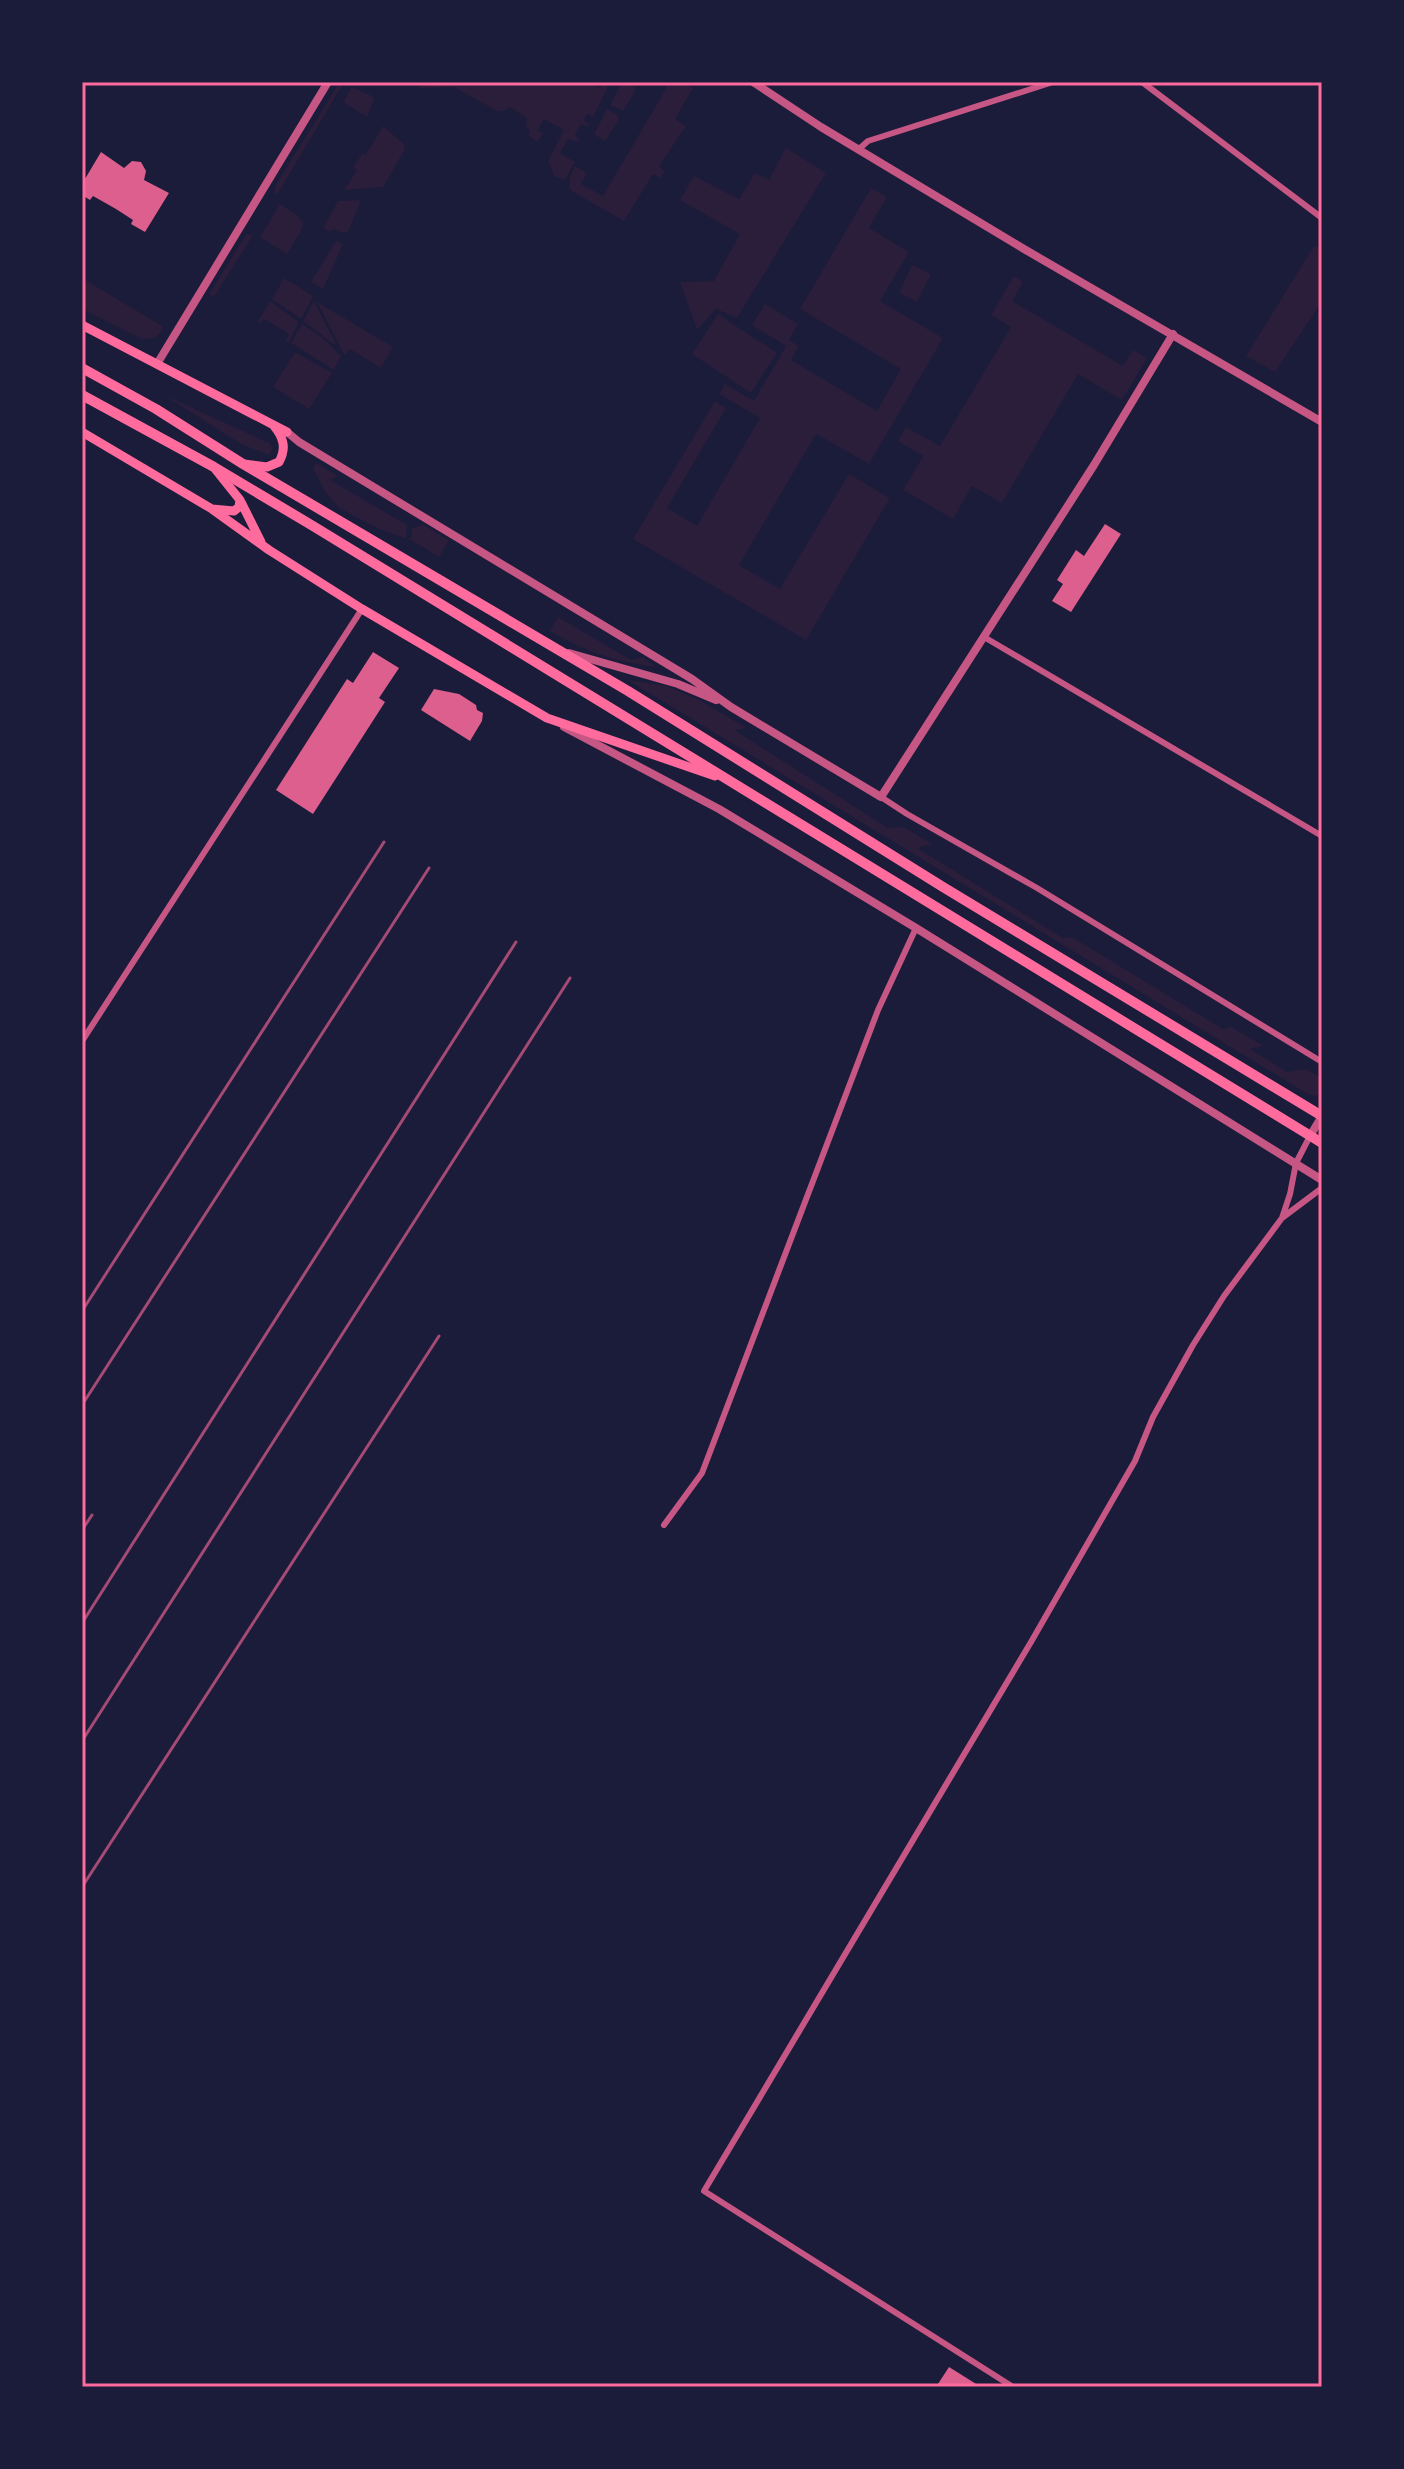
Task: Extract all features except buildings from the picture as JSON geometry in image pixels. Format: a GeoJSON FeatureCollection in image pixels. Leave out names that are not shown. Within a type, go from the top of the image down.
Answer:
{"type":"FeatureCollection","features":[{"type":"Feature","properties":{"kind":"main road"},"geometry":{"type":"LineString","coordinates":[[82,325],[287,432]]}},
{"type":"Feature","properties":{"kind":"main road"},"geometry":{"type":"LineString","coordinates":[[82,368],[556,648],[1322,1116]]}},
{"type":"Feature","properties":{"kind":"main road"},"geometry":{"type":"LineString","coordinates":[[82,395],[214,467],[1322,1143]]}},
{"type":"Feature","properties":{"kind":"main road"},"geometry":{"type":"LineString","coordinates":[[243,464],[267,467],[279,462],[285,449],[281,435],[271,423]]}},
{"type":"Feature","properties":{"kind":"main road"},"geometry":{"type":"LineString","coordinates":[[82,432],[212,509],[269,550],[362,609],[547,718],[725,779]]}},
{"type":"Feature","properties":{"kind":"main road"},"geometry":{"type":"LineString","coordinates":[[214,467],[240,500],[258,538],[269,550]]}},
{"type":"Feature","properties":{"kind":"main road"},"geometry":{"type":"LineString","coordinates":[[212,509],[234,511],[239,507],[240,500]]}},
{"type":"Feature","properties":{"kind":"street"},"geometry":{"type":"LineString","coordinates":[[157,364],[328,82]]}},
{"type":"Feature","properties":{"kind":"street"},"geometry":{"type":"LineString","coordinates":[[753,82],[1024,249],[1322,422]]}},
{"type":"Feature","properties":{"kind":"street"},"geometry":{"type":"LineString","coordinates":[[859,149],[868,141],[1053,82]]}},
{"type":"Feature","properties":{"kind":"street"},"geometry":{"type":"LineString","coordinates":[[1142,82],[1322,218]]}},
{"type":"Feature","properties":{"kind":"street"},"geometry":{"type":"LineString","coordinates":[[881,797],[1094,465],[1173,334]]}},
{"type":"Feature","properties":{"kind":"street"},"geometry":{"type":"LineString","coordinates":[[287,432],[692,679],[731,707],[907,814],[1037,888],[1322,1062]]}},
{"type":"Feature","properties":{"kind":"street"},"geometry":{"type":"LineString","coordinates":[[82,1041],[362,609]]}},
{"type":"Feature","properties":{"kind":"street"},"geometry":{"type":"LineString","coordinates":[[984,637],[1322,836]]}},
{"type":"Feature","properties":{"kind":"street"},"geometry":{"type":"LineString","coordinates":[[556,648],[678,684],[731,707]]}},
{"type":"Feature","properties":{"kind":"street"},"geometry":{"type":"LineString","coordinates":[[547,718],[719,809],[1322,1180]]}},
{"type":"Feature","properties":{"kind":"street"},"geometry":{"type":"LineString","coordinates":[[664,1525],[702,1473],[878,1010],[916,928]]}},
{"type":"Feature","properties":{"kind":"street"},"geometry":{"type":"LineString","coordinates":[[1282,1218],[1296,1163],[1322,1116]]}},
{"type":"Feature","properties":{"kind":"street"},"geometry":{"type":"LineString","coordinates":[[1013,2387],[704,2191],[1046,1616],[1135,1461],[1153,1417],[1193,1345],[1224,1296],[1282,1218],[1322,1188]]}},
{"type":"Feature","properties":{"kind":"shaded area"},"geometry":{"type":"Polygon","coordinates":[[[340,82],[344,82],[277,195],[274,191],[276,184],[340,82]]]}},
{"type":"Feature","properties":{"kind":"shaded area"},"geometry":{"type":"Polygon","coordinates":[[[423,82],[588,82],[600,88],[604,82],[609,85],[593,117],[587,114],[584,120],[589,124],[587,127],[581,124],[575,135],[580,140],[568,139],[560,153],[575,162],[565,180],[554,176],[548,161],[564,130],[544,119],[538,130],[543,133],[538,142],[528,135],[527,118],[510,107],[497,111],[454,87],[419,88],[423,82]]]}},
{"type":"Feature","properties":{"kind":"shaded area"},"geometry":{"type":"Polygon","coordinates":[[[622,82],[636,90],[623,111],[610,105],[622,82]]]}},
{"type":"Feature","properties":{"kind":"shaded area"},"geometry":{"type":"Polygon","coordinates":[[[660,82],[683,82],[693,88],[675,119],[686,126],[659,166],[665,172],[660,178],[653,174],[624,221],[573,192],[569,188],[570,177],[575,166],[584,171],[586,175],[581,184],[603,196],[667,87],[660,82]]]}},
{"type":"Feature","properties":{"kind":"shaded area"},"geometry":{"type":"Polygon","coordinates":[[[352,87],[372,96],[374,100],[367,117],[343,102],[352,87]]]}},
{"type":"Feature","properties":{"kind":"shaded area"},"geometry":{"type":"Polygon","coordinates":[[[607,109],[618,115],[619,119],[603,140],[594,134],[607,109]]]}},
{"type":"Feature","properties":{"kind":"shaded area"},"geometry":{"type":"Polygon","coordinates":[[[383,126],[404,144],[405,149],[383,187],[344,190],[357,170],[353,167],[362,154],[366,154],[383,126]]]}},
{"type":"Feature","properties":{"kind":"shaded area"},"geometry":{"type":"Polygon","coordinates":[[[786,148],[826,173],[737,318],[716,309],[697,330],[680,282],[714,281],[740,234],[680,200],[694,176],[739,199],[755,173],[769,180],[786,148]]]}},
{"type":"Feature","properties":{"kind":"shaded area"},"geometry":{"type":"Polygon","coordinates":[[[871,188],[887,197],[869,228],[909,252],[880,301],[943,338],[869,464],[816,434],[739,565],[780,589],[849,474],[890,498],[806,640],[633,539],[715,401],[726,408],[667,508],[697,526],[760,418],[719,394],[725,384],[754,401],[786,346],[752,325],[765,304],[798,324],[789,340],[799,346],[791,360],[877,411],[901,369],[800,309],[871,188]]]}},
{"type":"Feature","properties":{"kind":"shaded area"},"geometry":{"type":"Polygon","coordinates":[[[361,200],[348,232],[333,229],[331,232],[323,228],[338,201],[361,200]]]}},
{"type":"Feature","properties":{"kind":"shaded area"},"geometry":{"type":"Polygon","coordinates":[[[280,204],[303,223],[287,254],[260,237],[280,204]]]}},
{"type":"Feature","properties":{"kind":"shaded area"},"geometry":{"type":"Polygon","coordinates":[[[247,233],[252,237],[214,297],[209,294],[247,233]]]}},
{"type":"Feature","properties":{"kind":"shaded area"},"geometry":{"type":"Polygon","coordinates":[[[336,241],[343,244],[323,289],[311,282],[336,241]]]}},
{"type":"Feature","properties":{"kind":"shaded area"},"geometry":{"type":"Polygon","coordinates":[[[1314,246],[1322,249],[1322,301],[1275,372],[1246,356],[1314,246]]]}},
{"type":"Feature","properties":{"kind":"shaded area"},"geometry":{"type":"Polygon","coordinates":[[[912,265],[931,274],[917,302],[899,293],[912,265]]]}},
{"type":"Feature","properties":{"kind":"shaded area"},"geometry":{"type":"Polygon","coordinates":[[[1014,276],[1023,282],[1012,301],[1123,366],[1133,350],[1147,358],[1122,400],[1078,374],[1002,503],[972,486],[953,519],[903,490],[923,456],[898,441],[906,427],[940,446],[1011,327],[991,315],[1014,276]]]}},
{"type":"Feature","properties":{"kind":"shaded area"},"geometry":{"type":"Polygon","coordinates":[[[82,278],[163,328],[155,337],[142,339],[82,309],[82,278]]]}},
{"type":"Feature","properties":{"kind":"shaded area"},"geometry":{"type":"Polygon","coordinates":[[[284,278],[313,296],[301,319],[272,299],[284,278]]]}},
{"type":"Feature","properties":{"kind":"shaded area"},"geometry":{"type":"Polygon","coordinates":[[[270,301],[299,322],[289,342],[286,341],[289,334],[264,319],[260,324],[258,321],[270,301]]]}},
{"type":"Feature","properties":{"kind":"shaded area"},"geometry":{"type":"Polygon","coordinates":[[[314,301],[336,344],[335,345],[303,321],[314,301]]]}},
{"type":"Feature","properties":{"kind":"shaded area"},"geometry":{"type":"Polygon","coordinates":[[[317,302],[393,347],[382,366],[350,349],[345,356],[317,302]]]}},
{"type":"Feature","properties":{"kind":"shaded area"},"geometry":{"type":"Polygon","coordinates":[[[718,314],[777,353],[751,393],[692,354],[718,314]]]}},
{"type":"Feature","properties":{"kind":"shaded area"},"geometry":{"type":"Polygon","coordinates":[[[302,324],[323,338],[341,356],[334,370],[291,343],[302,324]]]}},
{"type":"Feature","properties":{"kind":"shaded area"},"geometry":{"type":"Polygon","coordinates":[[[295,352],[332,373],[309,409],[273,387],[295,352]]]}},
{"type":"Feature","properties":{"kind":"shaded area"},"geometry":{"type":"Polygon","coordinates":[[[164,395],[269,443],[273,448],[269,455],[241,444],[164,395]]]}},
{"type":"Feature","properties":{"kind":"shaded area"},"geometry":{"type":"Polygon","coordinates":[[[316,463],[338,476],[330,480],[407,525],[406,538],[411,538],[412,528],[424,525],[449,540],[439,557],[411,540],[379,529],[339,508],[326,493],[313,468],[316,463]]]}},
{"type":"Feature","properties":{"kind":"shaded area"},"geometry":{"type":"Polygon","coordinates":[[[558,617],[631,660],[643,657],[656,667],[601,655],[563,638],[550,631],[558,617]]]}},
{"type":"Feature","properties":{"kind":"shaded area"},"geometry":{"type":"Polygon","coordinates":[[[628,680],[667,686],[699,700],[747,728],[734,730],[888,828],[904,827],[932,844],[917,848],[1063,938],[1072,937],[1223,1029],[1231,1027],[1264,1046],[1250,1049],[1287,1072],[1306,1069],[1322,1078],[1322,1094],[1314,1096],[1306,1093],[628,680]]]}},
{"type":"Feature","properties":{"kind":"railway"},"geometry":{"type":"LineString","coordinates":[[82,1311],[384,842]]}},
{"type":"Feature","properties":{"kind":"railway"},"geometry":{"type":"LineString","coordinates":[[82,1405],[429,868]]}},
{"type":"Feature","properties":{"kind":"railway"},"geometry":{"type":"LineString","coordinates":[[82,1623],[516,942]]}},
{"type":"Feature","properties":{"kind":"railway"},"geometry":{"type":"LineString","coordinates":[[82,1741],[570,978]]}},
{"type":"Feature","properties":{"kind":"railway"},"geometry":{"type":"LineString","coordinates":[[82,1887],[439,1336]]}},
{"type":"Feature","properties":{"kind":"railway"},"geometry":{"type":"LineString","coordinates":[[82,1530],[92,1515]]}}]}
